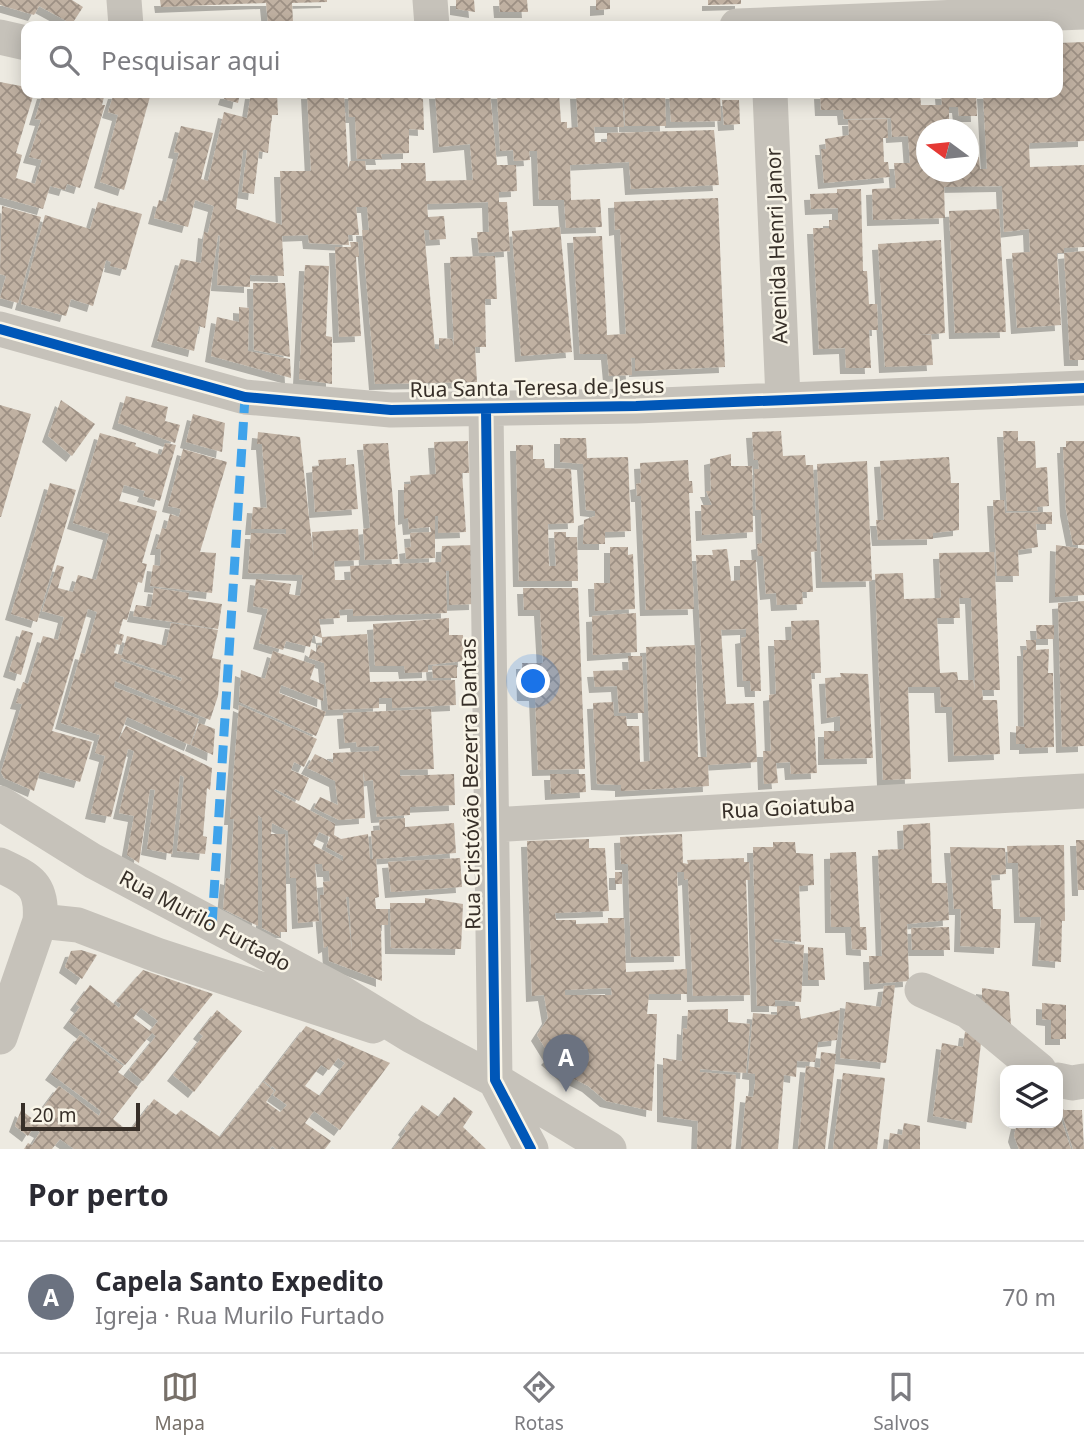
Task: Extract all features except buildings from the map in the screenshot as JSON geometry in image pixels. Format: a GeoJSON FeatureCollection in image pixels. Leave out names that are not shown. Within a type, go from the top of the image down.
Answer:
{"type":"FeatureCollection","features":[{"type":"Feature","properties":{"kind":"street"},"geometry":{"type":"LineString","coordinates":[[124,0],[126,21]]}},
{"type":"Feature","properties":{"kind":"street"},"geometry":{"type":"LineString","coordinates":[[430,0],[432,21]]}},
{"type":"Feature","properties":{"kind":"street"},"geometry":{"type":"LineString","coordinates":[[760,19],[1084,12]]}},
{"type":"Feature","properties":{"kind":"street"},"geometry":{"type":"LineString","coordinates":[[0,37],[21,42]]}},
{"type":"Feature","properties":{"kind":"street","name":"Avenida Henri Janor"},"geometry":{"type":"LineString","coordinates":[[771,98],[783,399]]}},
{"type":"Feature","properties":{"kind":"street","name":"Rua Santa Teresa de Jesus"},"geometry":{"type":"LineString","coordinates":[[0,329],[245,397],[365,408],[486,410],[1084,388]]}},
{"type":"Feature","properties":{"kind":"street","name":"Rua Cristóvão Bezerra Dantas"},"geometry":{"type":"LineString","coordinates":[[486,410],[495,1080],[531,1149]]}},
{"type":"Feature","properties":{"kind":"street","name":"Rua Goiatuba"},"geometry":{"type":"LineString","coordinates":[[491,825],[1084,792]]}},
{"type":"Feature","properties":{"kind":"street","name":"Rua Murilo Furtado"},"geometry":{"type":"LineString","coordinates":[[0,803],[93,861],[340,992],[411,1036],[495,1080],[609,1149]]}},
{"type":"Feature","properties":{"kind":"street"},"geometry":{"type":"LineString","coordinates":[[0,865],[22,875],[35,886],[39,897],[40,921],[0,1037]]}},
{"type":"Feature","properties":{"kind":"street","name":"Rua Murilo Furtado"},"geometry":{"type":"LineString","coordinates":[[40,921],[78,925],[351,1021],[411,1036]]}},
{"type":"Feature","properties":{"kind":"street"},"geometry":{"type":"LineString","coordinates":[[922,990],[968,1010],[1033,1065]]}},
{"type":"Feature","properties":{"kind":"street"},"geometry":{"type":"LineString","coordinates":[[1063,1081],[1072,1083],[1084,1080]]}},
{"type":"Feature","properties":{"kind":"marked path"},"geometry":{"type":"LineString","coordinates":[[212,925],[245,397]]}},
{"type":"Feature","properties":{"kind":"cycle path"},"geometry":{"type":"LineString","coordinates":[[0,329],[245,397],[391,410],[636,406],[1084,388]]}},
{"type":"Feature","properties":{"kind":"cycle path"},"geometry":{"type":"LineString","coordinates":[[486,410],[495,1080],[531,1149]]}},
{"type":"Feature","properties":{"kind":"place","name":"Capela Santo Expedito"},"geometry":{"type":"Point","coordinates":[566,1092]}}]}
